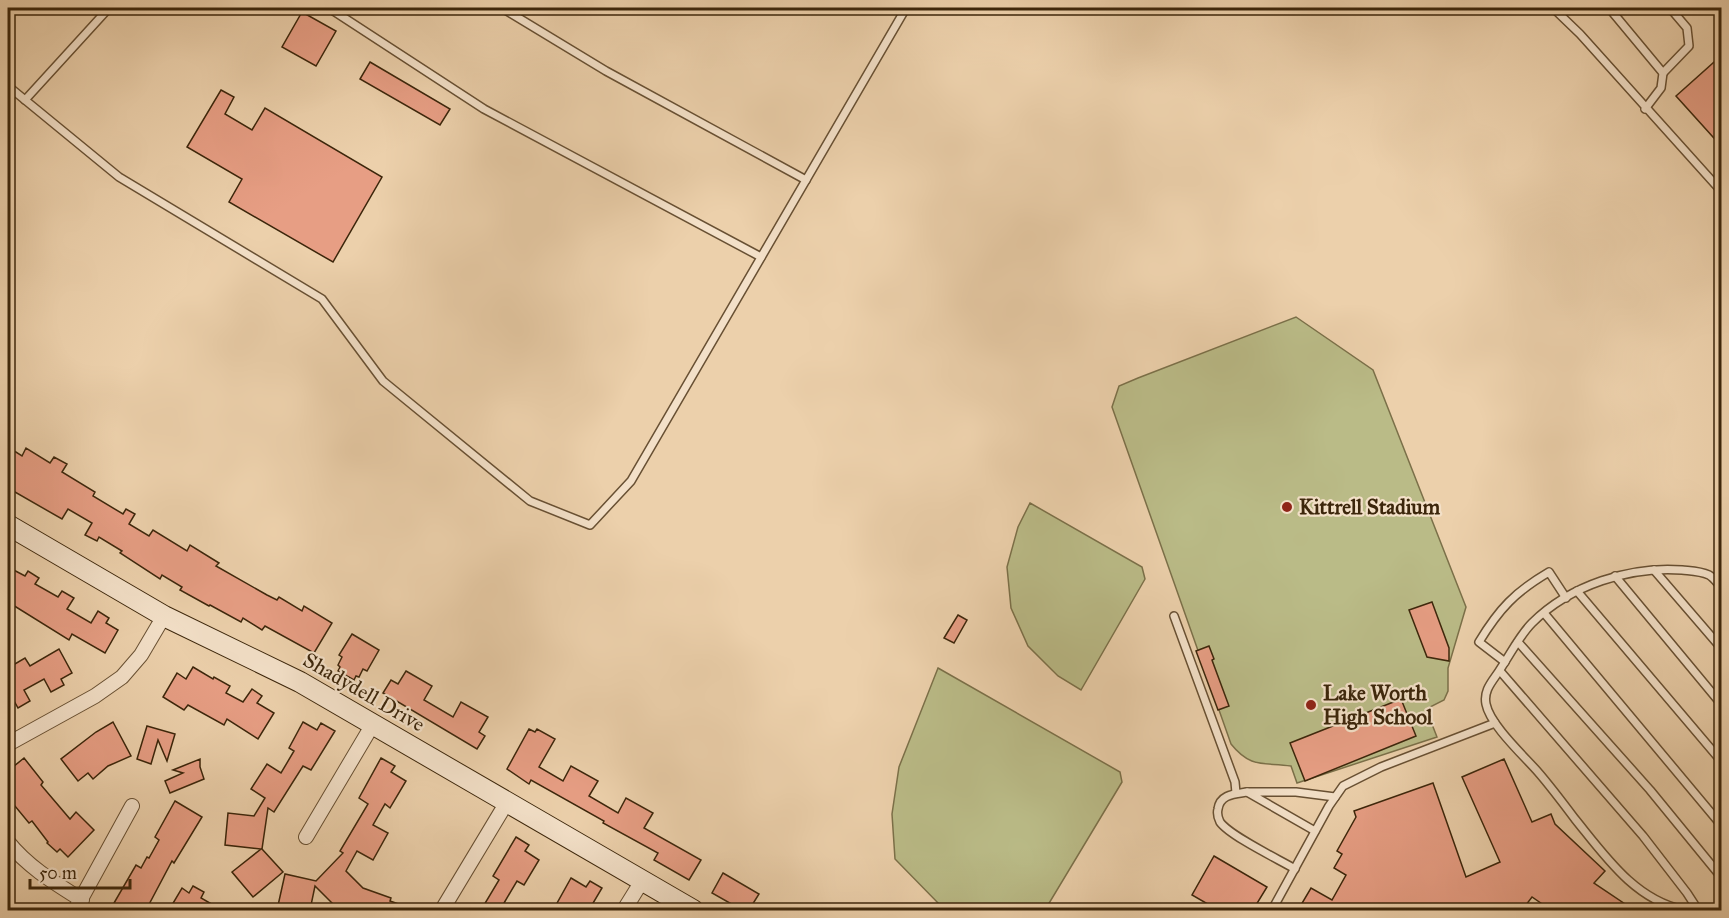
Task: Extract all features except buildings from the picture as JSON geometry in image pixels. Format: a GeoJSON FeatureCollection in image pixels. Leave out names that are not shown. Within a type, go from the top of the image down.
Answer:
{"type":"FeatureCollection","features":[{"type":"Feature","properties":{"kind":"street","name":"Shadydell Drive"},"geometry":{"type":"LineString","coordinates":[[8,525],[164,616],[300,682],[693,910]]}},
{"type":"Feature","properties":{"kind":"street"},"geometry":{"type":"LineString","coordinates":[[8,744],[95,696],[122,677],[141,655],[164,616]]}},
{"type":"Feature","properties":{"kind":"street"},"geometry":{"type":"LineString","coordinates":[[306,837],[373,724]]}},
{"type":"Feature","properties":{"kind":"street"},"geometry":{"type":"LineString","coordinates":[[442,910],[507,802]]}},
{"type":"Feature","properties":{"kind":"street"},"geometry":{"type":"LineString","coordinates":[[8,842],[19,856],[78,905],[132,806]]}},
{"type":"Feature","properties":{"kind":"street"},"geometry":{"type":"LineString","coordinates":[[624,910],[642,881]]}},
{"type":"Feature","properties":{"kind":"lane"},"geometry":{"type":"LineString","coordinates":[[25,100],[109,8]]}},
{"type":"Feature","properties":{"kind":"lane"},"geometry":{"type":"LineString","coordinates":[[329,8],[484,109],[761,257]]}},
{"type":"Feature","properties":{"kind":"lane"},"geometry":{"type":"LineString","coordinates":[[501,8],[606,71],[806,180]]}},
{"type":"Feature","properties":{"kind":"lane"},"geometry":{"type":"LineString","coordinates":[[8,86],[119,177],[322,299],[383,381],[530,501],[590,525],[631,481],[906,8]]}},
{"type":"Feature","properties":{"kind":"lane"},"geometry":{"type":"LineString","coordinates":[[1553,8],[1580,34],[1722,192]]}},
{"type":"Feature","properties":{"kind":"lane"},"geometry":{"type":"LineString","coordinates":[[1609,8],[1663,73]]}},
{"type":"Feature","properties":{"kind":"lane"},"geometry":{"type":"LineString","coordinates":[[1646,108],[1661,88],[1663,73],[1689,46],[1687,28],[1670,8]]}},
{"type":"Feature","properties":{"kind":"lane"},"geometry":{"type":"LineString","coordinates":[[1684,910],[1645,895],[1602,851],[1540,774],[1495,723],[1486,704],[1488,687],[1532,623],[1586,586],[1615,576],[1668,569],[1698,571],[1710,576],[1722,588]]}},
{"type":"Feature","properties":{"kind":"lane"},"geometry":{"type":"LineString","coordinates":[[1654,570],[1722,649]]}},
{"type":"Feature","properties":{"kind":"lane"},"geometry":{"type":"LineString","coordinates":[[1505,662],[1479,642],[1497,614],[1529,583],[1549,572],[1566,598]]}},
{"type":"Feature","properties":{"kind":"lane"},"geometry":{"type":"LineString","coordinates":[[1615,576],[1722,705]]}},
{"type":"Feature","properties":{"kind":"lane"},"geometry":{"type":"LineString","coordinates":[[1577,591],[1722,762]]}},
{"type":"Feature","properties":{"kind":"lane"},"geometry":{"type":"LineString","coordinates":[[1544,613],[1722,826]]}},
{"type":"Feature","properties":{"kind":"lane"},"geometry":{"type":"LineString","coordinates":[[1174,616],[1236,793]]}},
{"type":"Feature","properties":{"kind":"lane"},"geometry":{"type":"LineString","coordinates":[[1518,642],[1650,790],[1722,878]]}},
{"type":"Feature","properties":{"kind":"lane"},"geometry":{"type":"LineString","coordinates":[[1500,671],[1643,836],[1698,910]]}},
{"type":"Feature","properties":{"kind":"lane"},"geometry":{"type":"LineString","coordinates":[[1272,910],[1315,831],[1343,786],[1381,767],[1495,723]]}},
{"type":"Feature","properties":{"kind":"lane"},"geometry":{"type":"LineString","coordinates":[[1247,792],[1315,831]]}},
{"type":"Feature","properties":{"kind":"lane"},"geometry":{"type":"LineString","coordinates":[[1295,869],[1227,829],[1218,820],[1219,802],[1227,795],[1247,792],[1296,792],[1335,797]]}},
{"type":"Feature","properties":{"kind":"green space","name":"Kittrell Stadium"},"geometry":{"type":"Polygon","coordinates":[[[1296,317],[1373,370],[1466,607],[1448,668],[1448,691],[1444,700],[1426,709],[1437,737],[1297,783],[1291,766],[1252,761],[1238,752],[1231,744],[1112,407],[1119,386],[1296,317]]]}},
{"type":"Feature","properties":{"kind":"green space"},"geometry":{"type":"Polygon","coordinates":[[[1030,503],[1142,567],[1145,579],[1081,690],[1058,676],[1028,646],[1011,608],[1007,567],[1018,527],[1030,503]]]}},
{"type":"Feature","properties":{"kind":"green space"},"geometry":{"type":"Polygon","coordinates":[[[938,668],[1120,772],[1122,782],[1045,910],[947,910],[895,859],[892,814],[899,767],[938,668]]]}},
{"type":"Feature","properties":{"kind":"place","name":"Kittrell Stadium"},"geometry":{"type":"Point","coordinates":[1287,507]}},
{"type":"Feature","properties":{"kind":"place","name":"Lake Worth High School"},"geometry":{"type":"Point","coordinates":[1311,705]}}]}
